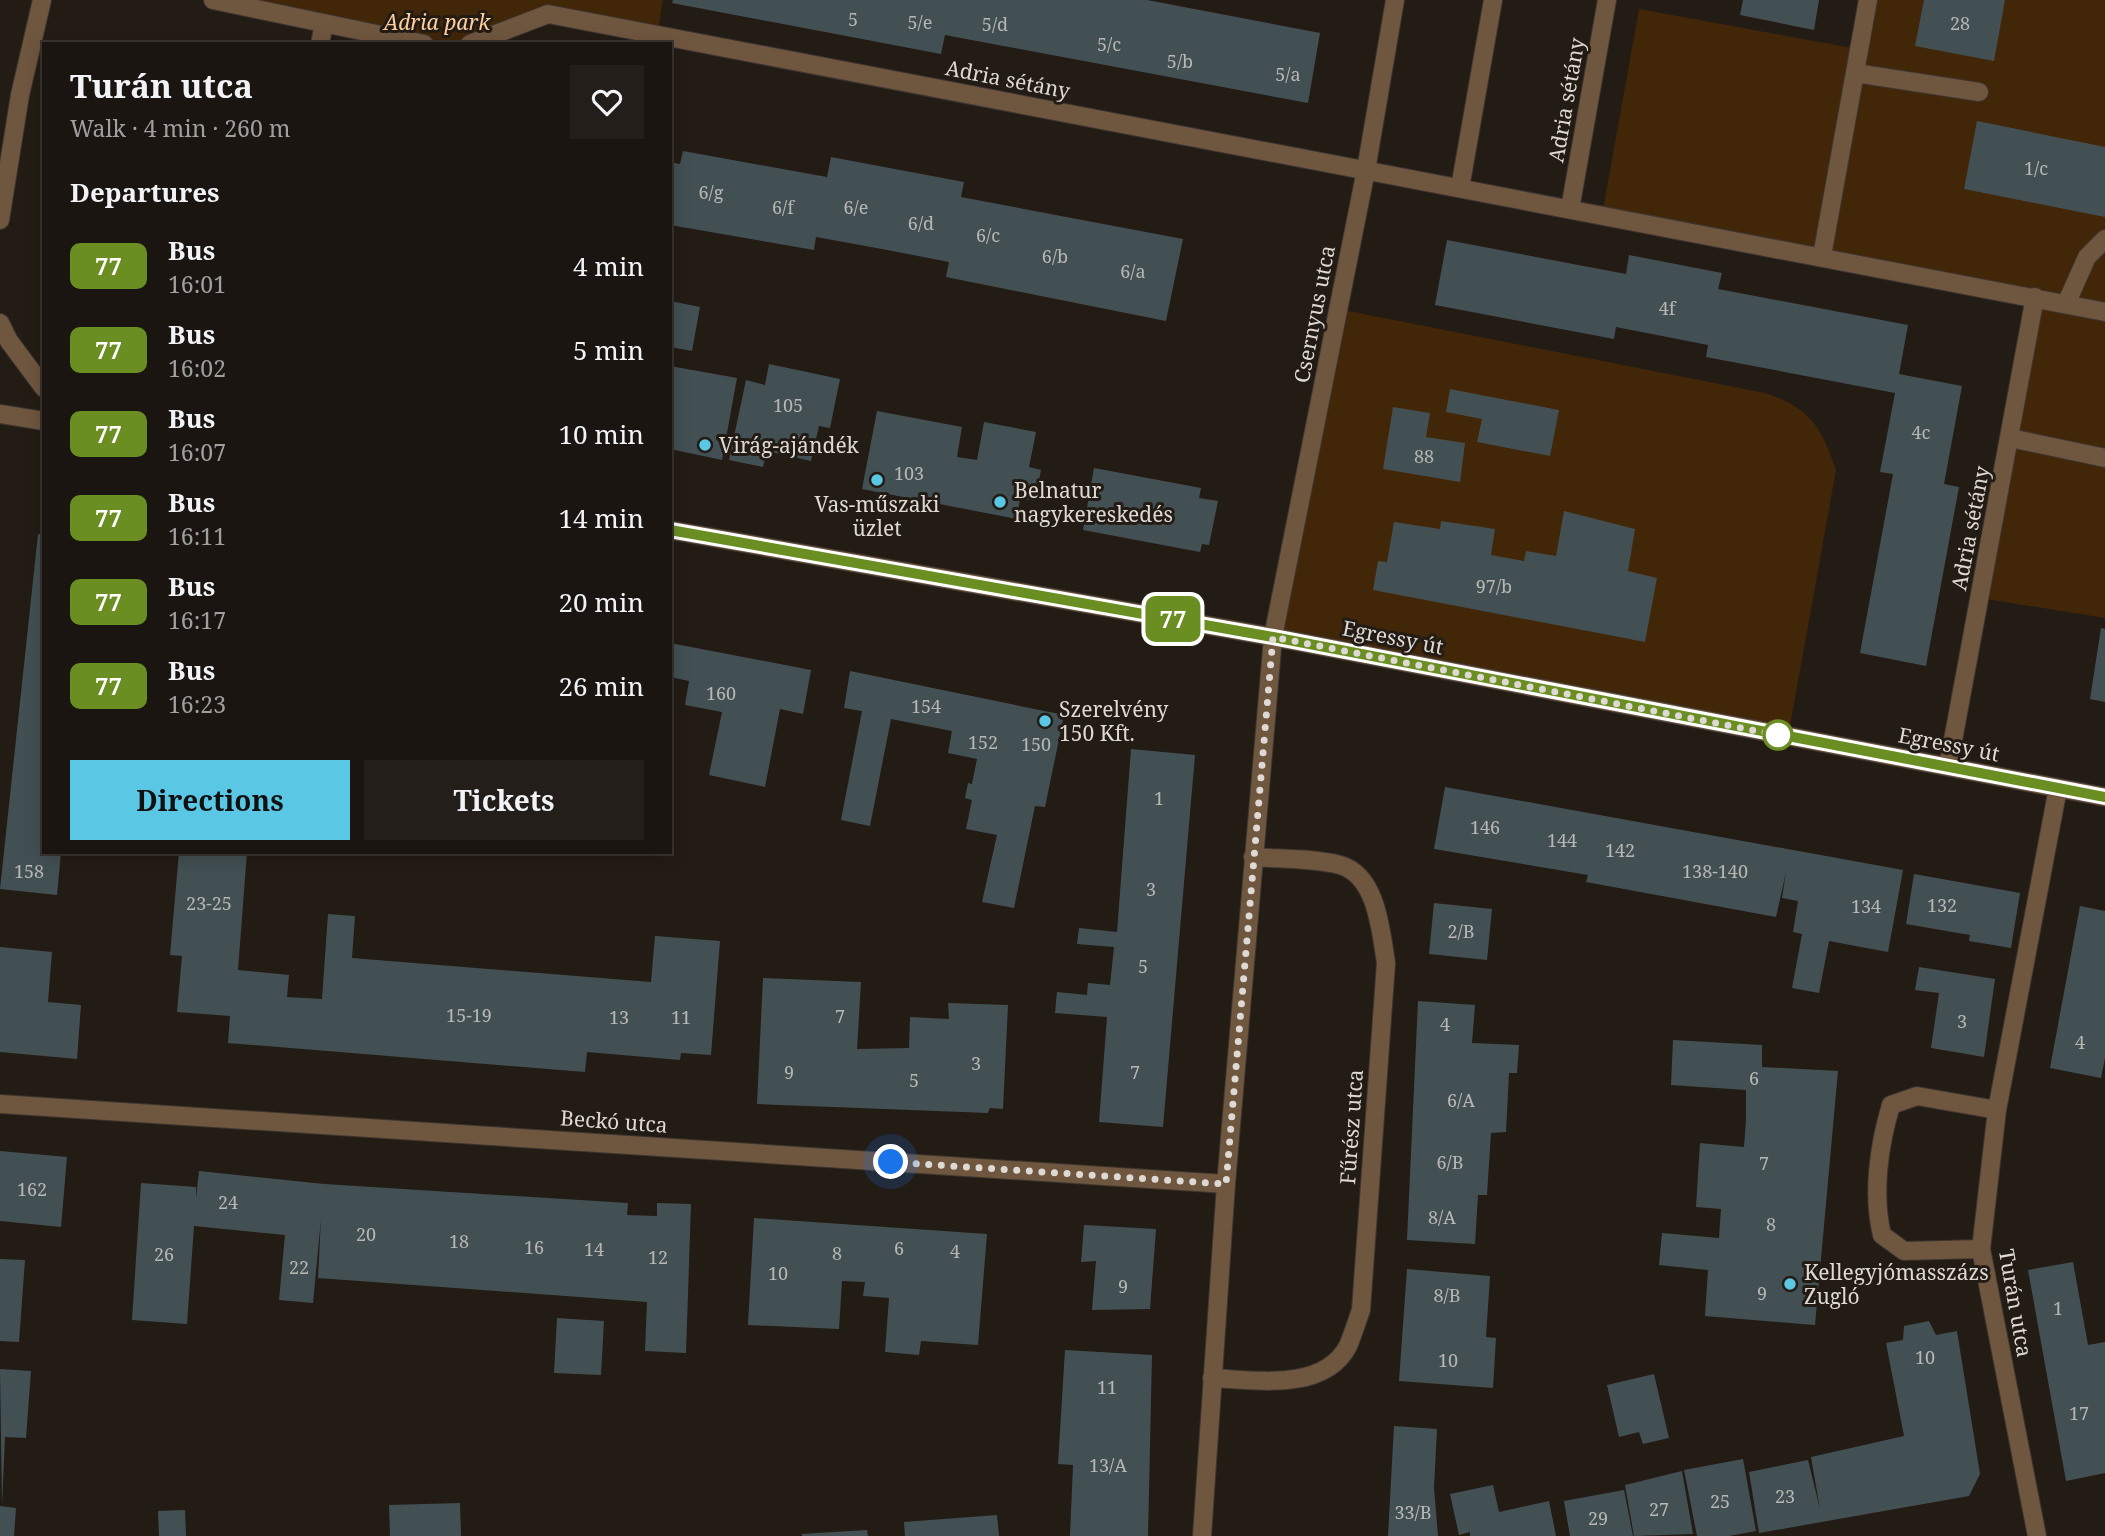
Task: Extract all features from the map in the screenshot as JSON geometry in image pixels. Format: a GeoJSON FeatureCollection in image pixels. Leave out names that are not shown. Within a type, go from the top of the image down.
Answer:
{"type":"FeatureCollection","features":[{"type":"Feature","properties":{"kind":"street"},"geometry":{"type":"LineString","coordinates":[[0,220],[20,95],[42,0]]}},
{"type":"Feature","properties":{"kind":"street"},"geometry":{"type":"LineString","coordinates":[[213,0],[257,5],[324,23],[414,42]]}},
{"type":"Feature","properties":{"kind":"street","name":"Csernyus utca"},"geometry":{"type":"LineString","coordinates":[[1273,637],[1366,170],[1395,0]]}},
{"type":"Feature","properties":{"kind":"street"},"geometry":{"type":"LineString","coordinates":[[1460,188],[1493,0]]}},
{"type":"Feature","properties":{"kind":"street","name":"Adria sétány"},"geometry":{"type":"LineString","coordinates":[[1570,209],[1607,0]]}},
{"type":"Feature","properties":{"kind":"street"},"geometry":{"type":"LineString","coordinates":[[1822,256],[1868,0]]}},
{"type":"Feature","properties":{"kind":"street","name":"Adria sétány"},"geometry":{"type":"LineString","coordinates":[[474,42],[549,7],[1366,170],[2105,312]]}},
{"type":"Feature","properties":{"kind":"street"},"geometry":{"type":"LineString","coordinates":[[320,42],[324,23]]}},
{"type":"Feature","properties":{"kind":"street"},"geometry":{"type":"LineString","coordinates":[[1855,73],[1979,92]]}},
{"type":"Feature","properties":{"kind":"street"},"geometry":{"type":"LineString","coordinates":[[2066,304],[2087,257],[2105,239]]}},
{"type":"Feature","properties":{"kind":"street","name":"Adria sétány"},"geometry":{"type":"LineString","coordinates":[[1948,768],[2035,297]]}},
{"type":"Feature","properties":{"kind":"street"},"geometry":{"type":"LineString","coordinates":[[0,323],[9,341],[42,385]]}},
{"type":"Feature","properties":{"kind":"street"},"geometry":{"type":"LineString","coordinates":[[0,414],[42,421]]}},
{"type":"Feature","properties":{"kind":"street"},"geometry":{"type":"LineString","coordinates":[[2010,438],[2105,458]]}},
{"type":"Feature","properties":{"kind":"street","name":"Egressy út"},"geometry":{"type":"LineString","coordinates":[[672,530],[1273,637],[2105,797]]}},
{"type":"Feature","properties":{"kind":"street"},"geometry":{"type":"LineString","coordinates":[[1202,1536],[1226,1184],[1273,637]]}},
{"type":"Feature","properties":{"kind":"street","name":"Turán utca"},"geometry":{"type":"LineString","coordinates":[[2037,1536],[1981,1249],[1997,1110],[2058,788]]}},
{"type":"Feature","properties":{"kind":"street","name":"Fűrész utca"},"geometry":{"type":"LineString","coordinates":[[1212,1378],[1275,1381],[1320,1374],[1347,1348],[1361,1310],[1386,963],[1379,914],[1365,884],[1342,865],[1253,857]]}},
{"type":"Feature","properties":{"kind":"street"},"geometry":{"type":"LineString","coordinates":[[1981,1249],[1905,1251],[1882,1235],[1876,1210],[1884,1130],[1891,1105],[1917,1096],[1997,1110]]}},
{"type":"Feature","properties":{"kind":"street","name":"Beckó utca"},"geometry":{"type":"LineString","coordinates":[[0,1104],[1226,1184]]}},
{"type":"Feature","properties":{"kind":"green space","name":"Adria park"},"geometry":{"type":"Polygon","coordinates":[[[211,0],[663,0],[657,36],[548,14],[475,42],[414,42],[211,0]]]}},
{"type":"Feature","properties":{"kind":"green space"},"geometry":{"type":"Polygon","coordinates":[[[1867,0],[2105,0],[2105,618],[1980,598],[2035,300],[1602,215],[1639,9],[1858,49],[1867,0]]]}},
{"type":"Feature","properties":{"kind":"green space"},"geometry":{"type":"Polygon","coordinates":[[[1338,309],[1765,393],[1803,412],[1819,430],[1836,470],[1788,737],[1273,637],[1338,309]]]}},
{"type":"Feature","properties":{"kind":"building"},"geometry":{"type":"Polygon","coordinates":[[[673,0],[1147,0],[1320,33],[1308,103],[945,35],[941,54],[672,3],[673,0]]]}},
{"type":"Feature","properties":{"kind":"building"},"geometry":{"type":"Polygon","coordinates":[[[1743,0],[1819,0],[1814,30],[1740,15],[1743,0]]]}},
{"type":"Feature","properties":{"kind":"building"},"geometry":{"type":"Polygon","coordinates":[[[1924,0],[2005,0],[1994,61],[1915,46],[1924,0]]]}},
{"type":"Feature","properties":{"kind":"building"},"geometry":{"type":"Polygon","coordinates":[[[1977,121],[2105,147],[2105,217],[1964,189],[1977,121]]]}},
{"type":"Feature","properties":{"kind":"building"},"geometry":{"type":"Polygon","coordinates":[[[683,151],[827,177],[831,157],[964,182],[961,197],[1183,239],[1166,321],[946,277],[949,262],[882,249],[816,237],[814,250],[672,225],[672,162],[680,164],[683,151]]]}},
{"type":"Feature","properties":{"kind":"building"},"geometry":{"type":"Polygon","coordinates":[[[1447,240],[1626,274],[1629,255],[1722,273],[1718,289],[1908,325],[1899,374],[1962,386],[1944,484],[1959,487],[1926,666],[1860,653],[1893,474],[1880,472],[1895,393],[1706,357],[1708,345],[1616,327],[1614,339],[1435,305],[1447,240]]]}},
{"type":"Feature","properties":{"kind":"building"},"geometry":{"type":"Polygon","coordinates":[[[672,301],[700,307],[692,351],[672,347],[672,301]]]}},
{"type":"Feature","properties":{"kind":"building"},"geometry":{"type":"Polygon","coordinates":[[[769,364],[840,379],[830,428],[819,426],[811,461],[767,451],[763,467],[729,460],[746,380],[765,385],[769,364]]]}},
{"type":"Feature","properties":{"kind":"building"},"geometry":{"type":"Polygon","coordinates":[[[672,366],[737,378],[722,460],[672,449],[672,366]]]}},
{"type":"Feature","properties":{"kind":"building"},"geometry":{"type":"Polygon","coordinates":[[[1450,389],[1559,410],[1550,456],[1477,442],[1482,419],[1446,412],[1450,389]]]}},
{"type":"Feature","properties":{"kind":"building"},"geometry":{"type":"Polygon","coordinates":[[[1393,407],[1430,413],[1426,437],[1465,443],[1460,482],[1383,469],[1393,407]]]}},
{"type":"Feature","properties":{"kind":"building"},"geometry":{"type":"Polygon","coordinates":[[[877,411],[962,427],[957,457],[977,460],[984,422],[1036,432],[1029,467],[1041,470],[1035,501],[1020,498],[1017,519],[862,489],[877,411]]]}},
{"type":"Feature","properties":{"kind":"building"},"geometry":{"type":"Polygon","coordinates":[[[1094,468],[1201,488],[1199,498],[1218,501],[1209,545],[1202,544],[1200,552],[1083,530],[1094,468]]]}},
{"type":"Feature","properties":{"kind":"building"},"geometry":{"type":"Polygon","coordinates":[[[1564,511],[1635,529],[1628,571],[1657,578],[1645,642],[1373,590],[1378,561],[1387,562],[1394,522],[1440,529],[1441,521],[1495,529],[1491,555],[1524,561],[1526,551],[1556,556],[1564,511]]]}},
{"type":"Feature","properties":{"kind":"building"},"geometry":{"type":"Polygon","coordinates":[[[38,534],[42,535],[42,854],[61,854],[57,895],[0,889],[38,534]]]}},
{"type":"Feature","properties":{"kind":"building"},"geometry":{"type":"Polygon","coordinates":[[[2101,628],[2105,629],[2105,702],[2090,699],[2101,628]]]}},
{"type":"Feature","properties":{"kind":"building"},"geometry":{"type":"Polygon","coordinates":[[[672,643],[811,670],[803,714],[780,709],[765,787],[709,775],[722,712],[685,705],[689,681],[672,677],[672,643]]]}},
{"type":"Feature","properties":{"kind":"building"},"geometry":{"type":"Polygon","coordinates":[[[850,671],[1064,715],[1045,807],[1035,806],[1014,908],[982,902],[997,835],[966,829],[972,800],[965,798],[968,783],[972,784],[977,759],[948,753],[952,731],[891,719],[870,826],[841,820],[862,711],[844,708],[850,671]]]}},
{"type":"Feature","properties":{"kind":"building"},"geometry":{"type":"Polygon","coordinates":[[[1131,749],[1195,755],[1163,1127],[1099,1122],[1107,1017],[1055,1013],[1057,992],[1087,995],[1088,983],[1110,985],[1114,947],[1077,944],[1079,928],[1117,932],[1131,749]]]}},
{"type":"Feature","properties":{"kind":"building"},"geometry":{"type":"Polygon","coordinates":[[[1445,787],[1903,870],[1888,952],[1829,941],[1819,993],[1792,988],[1802,934],[1793,932],[1798,901],[1782,898],[1786,872],[1776,917],[1586,882],[1588,875],[1434,849],[1445,787]]]}},
{"type":"Feature","properties":{"kind":"building"},"geometry":{"type":"Polygon","coordinates":[[[179,854],[247,854],[238,970],[289,975],[287,997],[322,999],[328,914],[355,916],[352,958],[651,982],[655,936],[720,941],[711,1055],[681,1053],[680,1060],[587,1052],[585,1072],[228,1043],[230,1016],[177,1012],[182,956],[170,955],[179,854]]]}},
{"type":"Feature","properties":{"kind":"building"},"geometry":{"type":"Polygon","coordinates":[[[1914,874],[2020,893],[2011,948],[1969,941],[1970,935],[1906,924],[1914,874]]]}},
{"type":"Feature","properties":{"kind":"building"},"geometry":{"type":"Polygon","coordinates":[[[1434,903],[1492,909],[1487,960],[1429,954],[1434,903]]]}},
{"type":"Feature","properties":{"kind":"building"},"geometry":{"type":"Polygon","coordinates":[[[2080,906],[2105,911],[2105,1058],[2101,1078],[2050,1068],[2080,906]]]}},
{"type":"Feature","properties":{"kind":"building"},"geometry":{"type":"Polygon","coordinates":[[[0,947],[52,952],[48,1002],[81,1005],[77,1059],[0,1052],[0,947]]]}},
{"type":"Feature","properties":{"kind":"building"},"geometry":{"type":"Polygon","coordinates":[[[1919,967],[1995,979],[1984,1057],[1931,1048],[1939,993],[1915,990],[1919,967]]]}},
{"type":"Feature","properties":{"kind":"building"},"geometry":{"type":"Polygon","coordinates":[[[763,978],[861,982],[857,1049],[909,1048],[910,1017],[949,1019],[948,1003],[1008,1005],[1003,1109],[990,1108],[988,1113],[757,1104],[763,978]]]}},
{"type":"Feature","properties":{"kind":"building"},"geometry":{"type":"Polygon","coordinates":[[[1418,1001],[1475,1005],[1472,1043],[1519,1045],[1517,1073],[1509,1073],[1506,1132],[1491,1133],[1487,1195],[1478,1195],[1475,1244],[1407,1240],[1418,1001]]]}},
{"type":"Feature","properties":{"kind":"building"},"geometry":{"type":"Polygon","coordinates":[[[1673,1040],[1762,1045],[1762,1067],[1838,1071],[1815,1325],[1705,1316],[1708,1270],[1659,1265],[1662,1233],[1719,1238],[1721,1209],[1696,1207],[1700,1143],[1744,1147],[1746,1120],[1746,1090],[1671,1085],[1673,1040]]]}},
{"type":"Feature","properties":{"kind":"building"},"geometry":{"type":"Polygon","coordinates":[[[0,1151],[67,1157],[61,1227],[0,1221],[0,1151]]]}},
{"type":"Feature","properties":{"kind":"building"},"geometry":{"type":"Polygon","coordinates":[[[199,1171],[324,1184],[628,1203],[627,1215],[657,1216],[657,1203],[691,1204],[686,1353],[645,1351],[647,1302],[318,1278],[321,1219],[313,1303],[279,1300],[285,1235],[194,1226],[187,1324],[132,1320],[141,1183],[196,1187],[196,1198],[199,1171]]]}},
{"type":"Feature","properties":{"kind":"building"},"geometry":{"type":"Polygon","coordinates":[[[754,1218],[987,1234],[978,1345],[921,1341],[919,1355],[885,1352],[889,1298],[863,1296],[865,1282],[842,1281],[839,1329],[748,1325],[754,1218]]]}},
{"type":"Feature","properties":{"kind":"building"},"geometry":{"type":"Polygon","coordinates":[[[1084,1225],[1156,1229],[1150,1309],[1092,1310],[1096,1261],[1081,1262],[1084,1225]]]}},
{"type":"Feature","properties":{"kind":"building"},"geometry":{"type":"Polygon","coordinates":[[[0,1259],[25,1260],[19,1342],[0,1341],[0,1259]]]}},
{"type":"Feature","properties":{"kind":"building"},"geometry":{"type":"Polygon","coordinates":[[[2073,1262],[2088,1345],[2105,1342],[2105,1473],[2066,1481],[2028,1270],[2073,1262]]]}},
{"type":"Feature","properties":{"kind":"building"},"geometry":{"type":"Polygon","coordinates":[[[1407,1269],[1490,1276],[1486,1337],[1496,1338],[1493,1388],[1399,1381],[1407,1269]]]}},
{"type":"Feature","properties":{"kind":"building"},"geometry":{"type":"Polygon","coordinates":[[[557,1318],[604,1321],[601,1375],[554,1373],[557,1318]]]}},
{"type":"Feature","properties":{"kind":"building"},"geometry":{"type":"Polygon","coordinates":[[[1929,1321],[1936,1335],[1957,1331],[1980,1474],[1969,1496],[1759,1533],[1749,1472],[1808,1460],[1820,1509],[1811,1457],[1904,1436],[1886,1343],[1903,1340],[1904,1326],[1929,1321]]]}},
{"type":"Feature","properties":{"kind":"building"},"geometry":{"type":"Polygon","coordinates":[[[1065,1350],[1152,1355],[1148,1536],[1070,1536],[1073,1465],[1058,1464],[1065,1350]]]}},
{"type":"Feature","properties":{"kind":"building"},"geometry":{"type":"Polygon","coordinates":[[[0,1369],[31,1371],[26,1438],[5,1437],[2,1505],[0,1369]]]}},
{"type":"Feature","properties":{"kind":"building"},"geometry":{"type":"Polygon","coordinates":[[[1654,1374],[1669,1438],[1643,1444],[1639,1432],[1619,1437],[1607,1385],[1654,1374]]]}},
{"type":"Feature","properties":{"kind":"building"},"geometry":{"type":"Polygon","coordinates":[[[1394,1426],[1437,1429],[1434,1488],[1438,1536],[1388,1536],[1394,1426]]]}},
{"type":"Feature","properties":{"kind":"building"},"geometry":{"type":"Polygon","coordinates":[[[1743,1459],[1756,1531],[1729,1536],[1697,1536],[1684,1470],[1743,1459]]]}},
{"type":"Feature","properties":{"kind":"building"},"geometry":{"type":"Polygon","coordinates":[[[1682,1471],[1693,1534],[1634,1536],[1625,1485],[1682,1471]]]}},
{"type":"Feature","properties":{"kind":"building"},"geometry":{"type":"Polygon","coordinates":[[[1493,1485],[1499,1512],[1549,1501],[1556,1536],[1470,1536],[1470,1532],[1459,1535],[1450,1494],[1493,1485]]]}},
{"type":"Feature","properties":{"kind":"building"},"geometry":{"type":"Polygon","coordinates":[[[1624,1490],[1633,1536],[1570,1536],[1564,1501],[1624,1490]]]}},
{"type":"Feature","properties":{"kind":"building"},"geometry":{"type":"Polygon","coordinates":[[[460,1503],[461,1536],[390,1536],[389,1505],[460,1503]]]}},
{"type":"Feature","properties":{"kind":"building"},"geometry":{"type":"Polygon","coordinates":[[[0,1506],[16,1508],[14,1536],[0,1536],[0,1506]]]}},
{"type":"Feature","properties":{"kind":"building"},"geometry":{"type":"Polygon","coordinates":[[[185,1510],[186,1536],[159,1536],[158,1511],[185,1510]]]}},
{"type":"Feature","properties":{"kind":"building"},"geometry":{"type":"Polygon","coordinates":[[[997,1515],[999,1536],[905,1536],[904,1522],[997,1515]]]}},
{"type":"Feature","properties":{"kind":"building"},"geometry":{"type":"Polygon","coordinates":[[[867,1530],[868,1536],[802,1536],[802,1534],[867,1530]]]}},
{"type":"Feature","properties":{"kind":"bus line","name":"77"},"geometry":{"type":"LineString","coordinates":[[672,530],[1273,637],[2105,797]]}},
{"type":"Feature","properties":{"kind":"place","name":"Virág-ajándék"},"geometry":{"type":"Point","coordinates":[705,445]}},
{"type":"Feature","properties":{"kind":"place","name":"Vas-műszaki üzlet"},"geometry":{"type":"Point","coordinates":[877,480]}},
{"type":"Feature","properties":{"kind":"place","name":"Belnatur nagykereskedés"},"geometry":{"type":"Point","coordinates":[1000,502]}},
{"type":"Feature","properties":{"kind":"place","name":"Szerelvény 150 Kft."},"geometry":{"type":"Point","coordinates":[1045,721]}},
{"type":"Feature","properties":{"kind":"place","name":"Kellegyjómasszázs Zugló"},"geometry":{"type":"Point","coordinates":[1790,1284]}},
{"type":"Feature","properties":{"kind":"route"},"geometry":{"type":"LineString","coordinates":[[891,1162],[1226,1184],[1273,637],[1788,737],[1778,735]]}}]}
